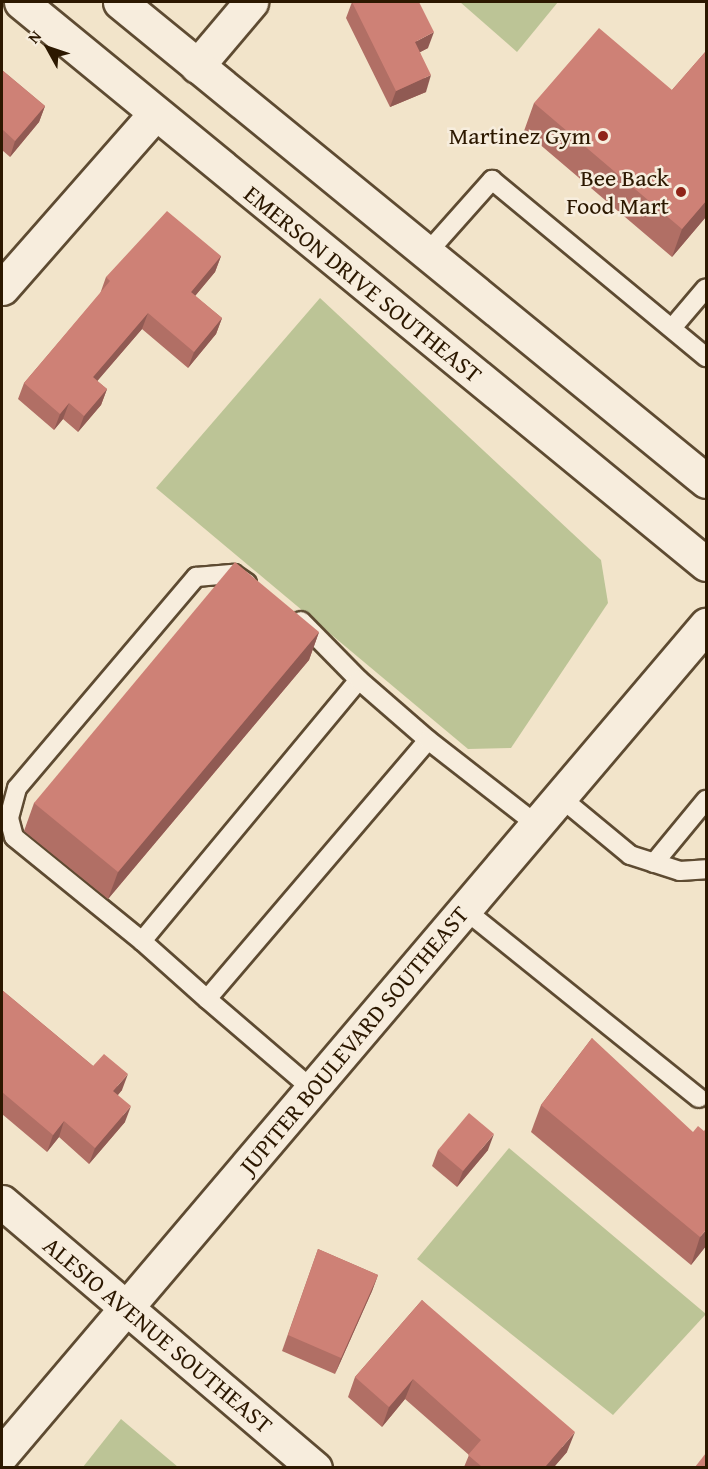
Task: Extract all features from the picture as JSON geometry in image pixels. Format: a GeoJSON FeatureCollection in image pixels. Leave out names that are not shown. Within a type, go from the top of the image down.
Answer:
{"type":"FeatureCollection","features":[{"type":"Feature","properties":{"kind":"street","name":"EMERSON DRIVE SOUTHEAST"},"geometry":{"type":"LineString","coordinates":[[21,2],[706,564]]}},
{"type":"Feature","properties":{"kind":"street"},"geometry":{"type":"LineString","coordinates":[[120,2],[706,481]]}},
{"type":"Feature","properties":{"kind":"street"},"geometry":{"type":"LineString","coordinates":[[197,66],[251,2]]}},
{"type":"Feature","properties":{"kind":"street"},"geometry":{"type":"LineString","coordinates":[[2,288],[155,114]]}},
{"type":"Feature","properties":{"kind":"street","name":"JUPITER BOULEVARD SOUTHEAST"},"geometry":{"type":"LineString","coordinates":[[2,1454],[706,625]]}},
{"type":"Feature","properties":{"kind":"street","name":"ALESIO AVENUE SOUTHEAST"},"geometry":{"type":"LineString","coordinates":[[2,1202],[315,1467]]}},
{"type":"Feature","properties":{"kind":"lane"},"geometry":{"type":"LineString","coordinates":[[427,254],[492,180],[706,357]]}},
{"type":"Feature","properties":{"kind":"lane"},"geometry":{"type":"LineString","coordinates":[[672,328],[706,288]]}},
{"type":"Feature","properties":{"kind":"lane"},"geometry":{"type":"LineString","coordinates":[[263,594],[234,574],[196,577],[17,788],[9,818],[14,837],[142,941],[312,1089]]}},
{"type":"Feature","properties":{"kind":"lane"},"geometry":{"type":"LineString","coordinates":[[282,607],[359,680],[428,740],[537,825]]}},
{"type":"Feature","properties":{"kind":"lane"},"geometry":{"type":"LineString","coordinates":[[142,941],[359,680]]}},
{"type":"Feature","properties":{"kind":"lane"},"geometry":{"type":"LineString","coordinates":[[207,999],[428,740]]}},
{"type":"Feature","properties":{"kind":"lane"},"geometry":{"type":"LineString","coordinates":[[560,796],[630,855],[680,871],[706,869]]}},
{"type":"Feature","properties":{"kind":"lane"},"geometry":{"type":"LineString","coordinates":[[654,862],[706,800]]}},
{"type":"Feature","properties":{"kind":"lane"},"geometry":{"type":"LineString","coordinates":[[465,910],[699,1098]]}},
{"type":"Feature","properties":{"kind":"green space"},"geometry":{"type":"Polygon","coordinates":[[[460,2],[558,2],[517,52],[460,2]]]}},
{"type":"Feature","properties":{"kind":"green space"},"geometry":{"type":"Polygon","coordinates":[[[320,298],[601,560],[608,603],[511,748],[468,749],[156,488],[320,298]]]}},
{"type":"Feature","properties":{"kind":"green space"},"geometry":{"type":"Polygon","coordinates":[[[509,1148],[706,1314],[613,1415],[417,1259],[509,1148]]]}},
{"type":"Feature","properties":{"kind":"green space"},"geometry":{"type":"Polygon","coordinates":[[[121,1419],[178,1467],[83,1467],[121,1419]]]}},
{"type":"Feature","properties":{"kind":"building"},"geometry":{"type":"Polygon","coordinates":[[[352,2],[419,2],[434,32],[415,42],[431,75],[396,91],[352,2]]]}},
{"type":"Feature","properties":{"kind":"building"},"geometry":{"type":"Polygon","coordinates":[[[599,28],[672,90],[706,51],[706,201],[682,229],[534,103],[599,28]]]}},
{"type":"Feature","properties":{"kind":"building"},"geometry":{"type":"Polygon","coordinates":[[[2,70],[45,106],[15,141],[2,129],[2,70]]]}},
{"type":"Feature","properties":{"kind":"building"},"geometry":{"type":"Polygon","coordinates":[[[167,211],[221,256],[191,292],[222,318],[194,352],[148,313],[93,377],[107,389],[84,416],[69,403],[60,414],[24,383],[110,281],[106,277],[167,211]]]}},
{"type":"Feature","properties":{"kind":"building"},"geometry":{"type":"Polygon","coordinates":[[[235,562],[319,632],[118,872],[34,803],[235,562]]]}},
{"type":"Feature","properties":{"kind":"building"},"geometry":{"type":"Polygon","coordinates":[[[2,990],[93,1066],[104,1054],[128,1074],[113,1091],[131,1106],[95,1148],[64,1121],[53,1135],[2,1092],[2,990]]]}},
{"type":"Feature","properties":{"kind":"building"},"geometry":{"type":"Polygon","coordinates":[[[592,1038],[693,1132],[698,1126],[704,1131],[706,1128],[706,1230],[700,1237],[541,1105],[592,1038]]]}},
{"type":"Feature","properties":{"kind":"building"},"geometry":{"type":"Polygon","coordinates":[[[469,1113],[494,1134],[463,1171],[438,1150],[469,1113]]]}},
{"type":"Feature","properties":{"kind":"building"},"geometry":{"type":"Polygon","coordinates":[[[318,1249],[378,1275],[341,1358],[288,1335],[318,1249]]]}},
{"type":"Feature","properties":{"kind":"building"},"geometry":{"type":"Polygon","coordinates":[[[422,1300],[575,1432],[545,1467],[480,1467],[468,1455],[481,1440],[413,1379],[389,1407],[355,1377],[422,1300]]]}},
{"type":"Feature","properties":{"kind":"building"},"geometry":{"type":"Polygon","coordinates":[[[706,1453],[706,1467],[695,1467],[706,1453]]]}},
{"type":"Feature","properties":{"kind":"place","name":"Martinez Gym"},"geometry":{"type":"Point","coordinates":[603,136]}},
{"type":"Feature","properties":{"kind":"place","name":"Bee Back Food Mart"},"geometry":{"type":"Point","coordinates":[681,192]}}]}
